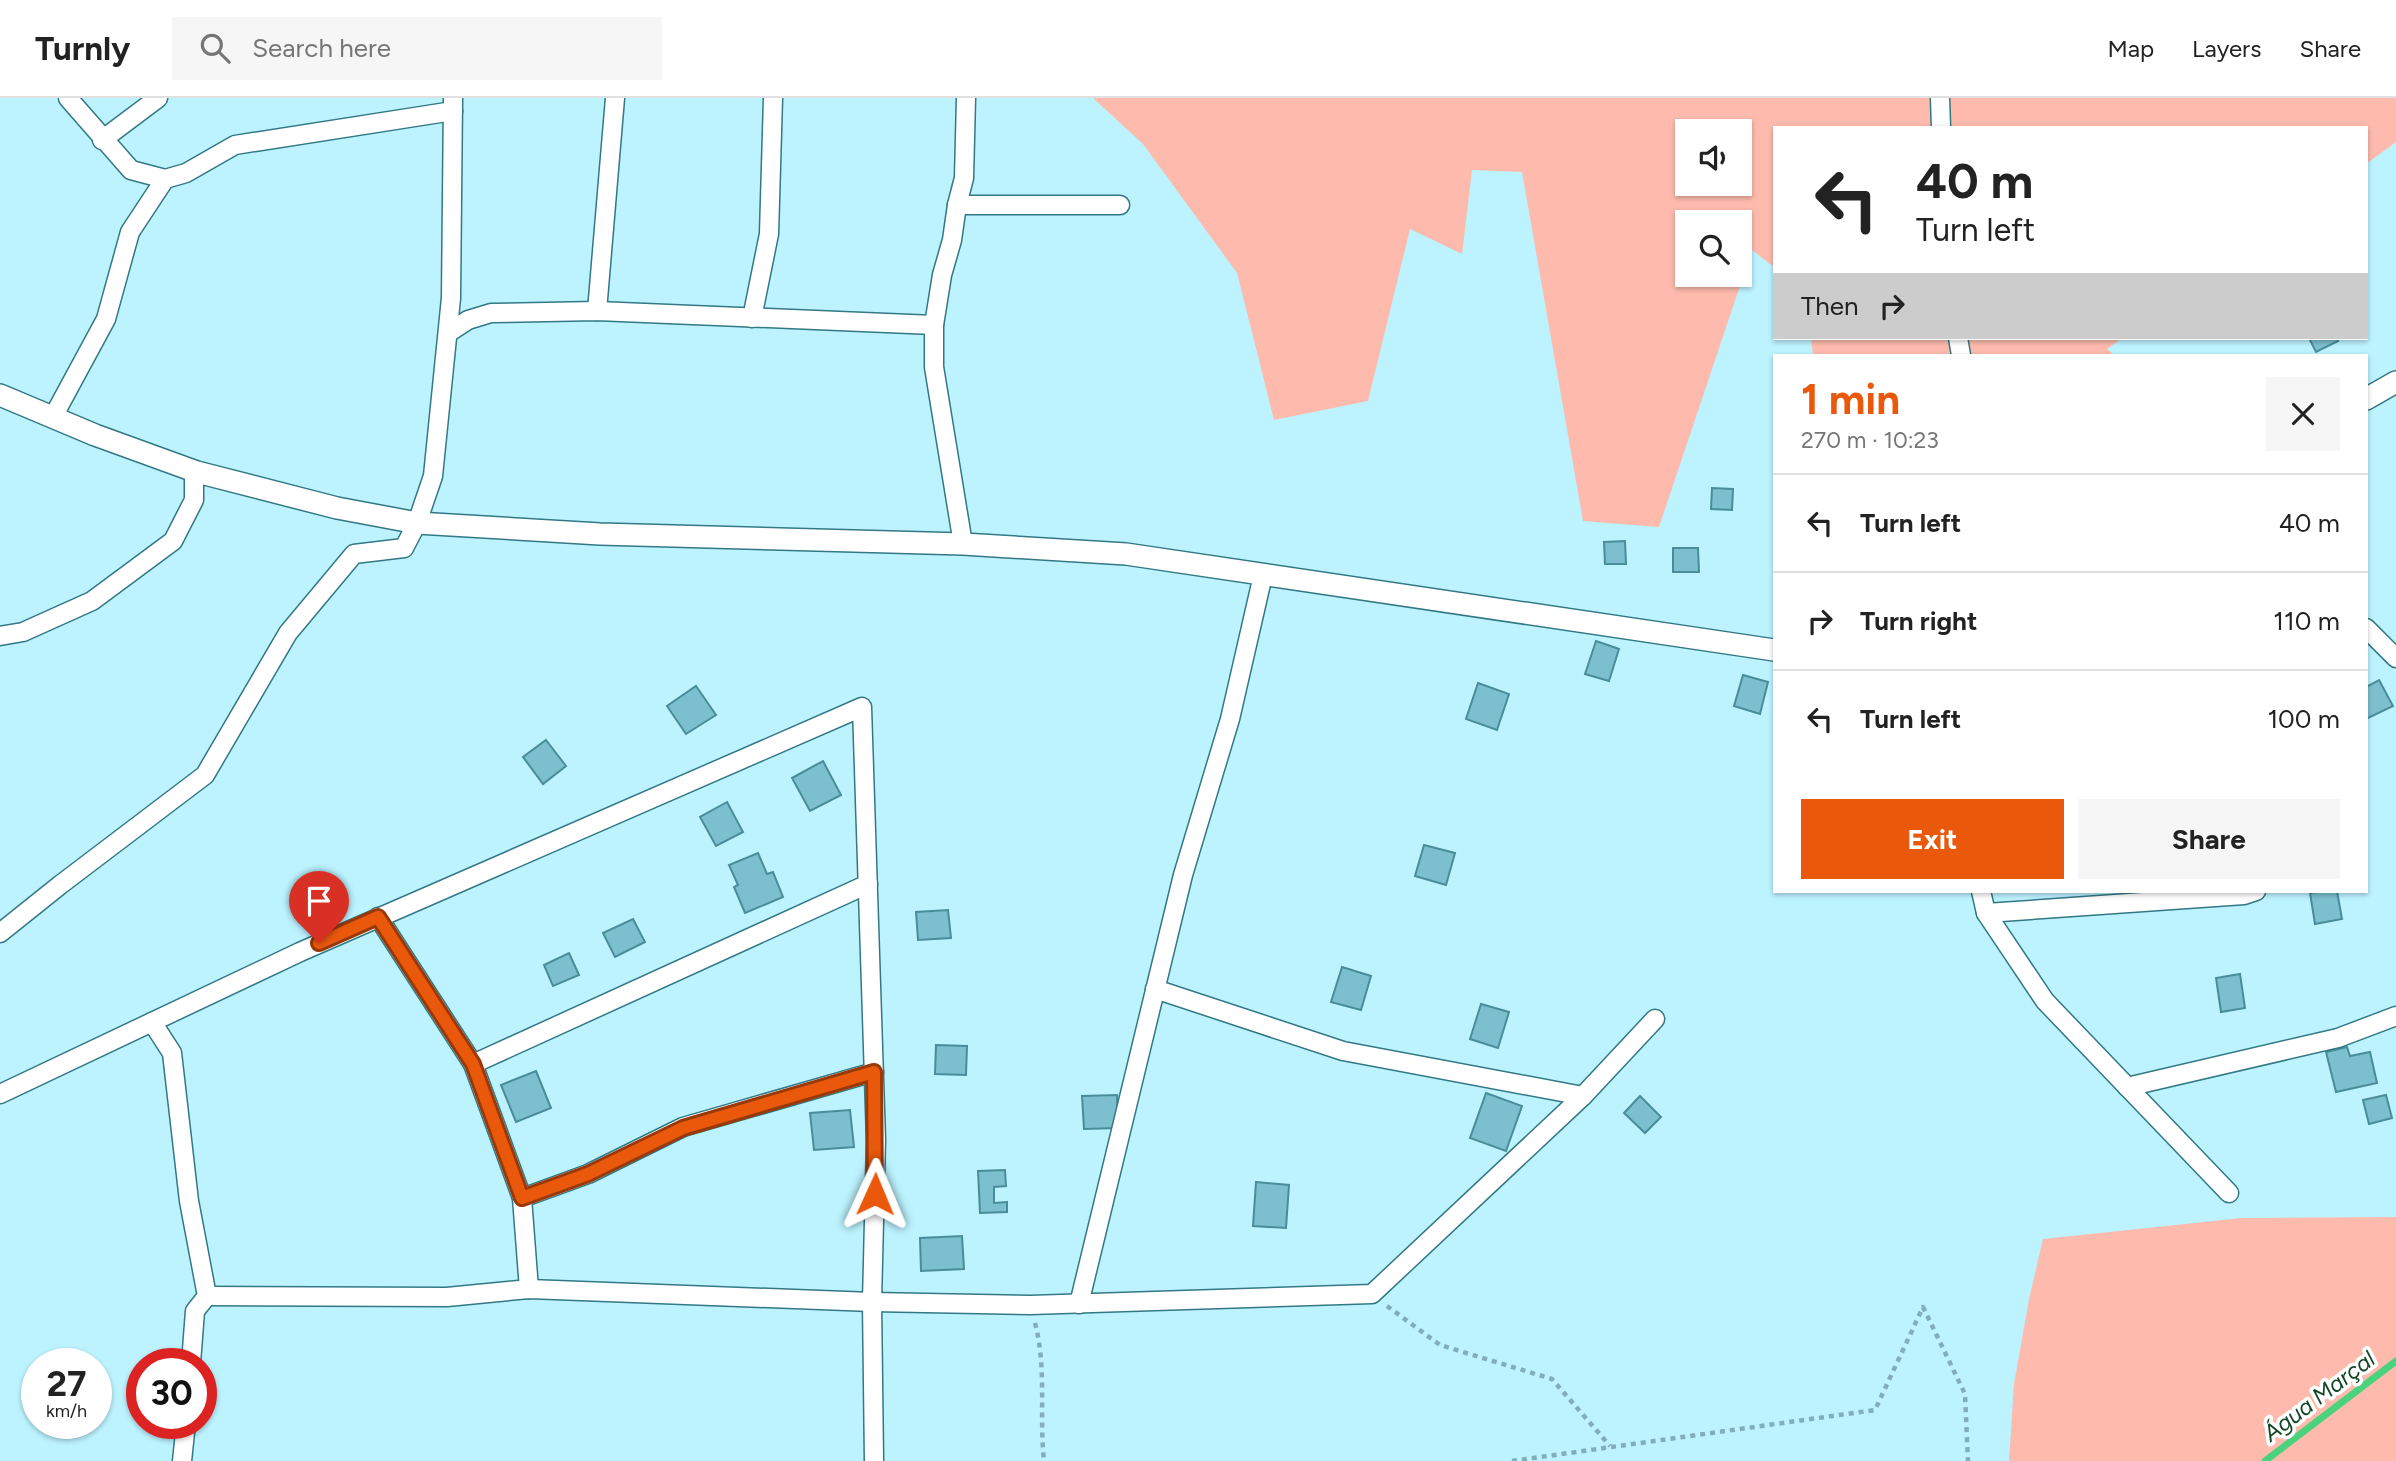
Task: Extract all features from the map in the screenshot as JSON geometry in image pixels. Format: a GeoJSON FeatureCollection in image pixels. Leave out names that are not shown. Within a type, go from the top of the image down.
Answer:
{"type":"FeatureCollection","features":[{"type":"Feature","properties":{"kind":"street"},"geometry":{"type":"LineString","coordinates":[[0,933],[205,775],[288,633],[354,554],[404,548],[417,523],[433,476],[451,298],[453,105],[235,145],[186,173],[166,179],[131,170],[68,98]]}},
{"type":"Feature","properties":{"kind":"street"},"geometry":{"type":"LineString","coordinates":[[103,140],[158,98]]}},
{"type":"Feature","properties":{"kind":"street"},"geometry":{"type":"LineString","coordinates":[[597,310],[615,98]]}},
{"type":"Feature","properties":{"kind":"street"},"geometry":{"type":"LineString","coordinates":[[752,318],[769,234],[773,98]]}},
{"type":"Feature","properties":{"kind":"street"},"geometry":{"type":"LineString","coordinates":[[963,544],[934,367],[934,325],[942,275],[964,178],[966,98]]}},
{"type":"Feature","properties":{"kind":"street"},"geometry":{"type":"LineString","coordinates":[[1940,98],[1941,126]]}},
{"type":"Feature","properties":{"kind":"street"},"geometry":{"type":"LineString","coordinates":[[53,417],[106,319],[130,232],[166,179]]}},
{"type":"Feature","properties":{"kind":"street"},"geometry":{"type":"LineString","coordinates":[[957,205],[1120,205]]}},
{"type":"Feature","properties":{"kind":"street"},"geometry":{"type":"LineString","coordinates":[[448,332],[468,320],[491,313],[597,310],[934,325]]}},
{"type":"Feature","properties":{"kind":"street"},"geometry":{"type":"LineString","coordinates":[[2368,398],[2396,382]]}},
{"type":"Feature","properties":{"kind":"street"},"geometry":{"type":"LineString","coordinates":[[0,395],[197,472],[337,508],[417,523],[600,534],[963,544],[1126,554],[1773,650]]}},
{"type":"Feature","properties":{"kind":"street"},"geometry":{"type":"LineString","coordinates":[[0,636],[23,632],[92,601],[173,541],[194,500],[194,475],[197,472]]}},
{"type":"Feature","properties":{"kind":"street"},"geometry":{"type":"LineString","coordinates":[[1079,1304],[1183,874],[1230,719],[1263,575]]}},
{"type":"Feature","properties":{"kind":"street"},"geometry":{"type":"LineString","coordinates":[[2368,630],[2396,658]]}},
{"type":"Feature","properties":{"kind":"street"},"geometry":{"type":"LineString","coordinates":[[0,1094],[378,917],[862,707],[876,1140],[872,1302],[874,1461]]}},
{"type":"Feature","properties":{"kind":"street"},"geometry":{"type":"LineString","coordinates":[[473,1064],[868,884]]}},
{"type":"Feature","properties":{"kind":"street"},"geometry":{"type":"LineString","coordinates":[[1981,893],[1986,913],[2045,1001],[2228,1193]]}},
{"type":"Feature","properties":{"kind":"street"},"geometry":{"type":"LineString","coordinates":[[1986,913],[2250,893]]}},
{"type":"Feature","properties":{"kind":"street"},"geometry":{"type":"LineString","coordinates":[[378,917],[473,1064],[522,1198],[529,1289]]}},
{"type":"Feature","properties":{"kind":"street"},"geometry":{"type":"LineString","coordinates":[[1155,989],[1343,1051],[1583,1096]]}},
{"type":"Feature","properties":{"kind":"street"},"geometry":{"type":"LineString","coordinates":[[2127,1087],[2338,1038],[2396,1016]]}},
{"type":"Feature","properties":{"kind":"street"},"geometry":{"type":"LineString","coordinates":[[206,1296],[447,1297],[529,1289],[1030,1305],[1372,1294],[1583,1096],[1654,1019]]}},
{"type":"Feature","properties":{"kind":"street"},"geometry":{"type":"LineString","coordinates":[[152,1022],[172,1053],[189,1201],[206,1296],[195,1311],[192,1348]]}},
{"type":"Feature","properties":{"kind":"street"},"geometry":{"type":"LineString","coordinates":[[522,1198],[588,1174],[683,1128],[874,1072]]}},
{"type":"Feature","properties":{"kind":"street"},"geometry":{"type":"LineString","coordinates":[[183,1461],[185,1439]]}},
{"type":"Feature","properties":{"kind":"path"},"geometry":{"type":"LineString","coordinates":[[1372,1294],[1440,1345],[1552,1379],[1611,1446]]}},
{"type":"Feature","properties":{"kind":"path"},"geometry":{"type":"LineString","coordinates":[[1030,1305],[1038,1335],[1045,1461]]}},
{"type":"Feature","properties":{"kind":"path"},"geometry":{"type":"LineString","coordinates":[[1512,1461],[1875,1410],[1923,1307],[1965,1394],[1968,1461]]}},
{"type":"Feature","properties":{"kind":"shaded area"},"geometry":{"type":"Polygon","coordinates":[[[1093,98],[2396,98],[2396,142],[2368,163],[2368,126],[1773,126],[1773,266],[1752,250],[1752,210],[1675,210],[1675,287],[1740,287],[1659,527],[1583,521],[1522,172],[1472,170],[1462,254],[1410,229],[1368,401],[1274,420],[1237,273],[1143,144],[1093,98]]]}},
{"type":"Feature","properties":{"kind":"shaded area"},"geometry":{"type":"Polygon","coordinates":[[[1811,340],[2119,340],[2107,349],[2113,354],[1813,354],[1811,340]]]}},
{"type":"Feature","properties":{"kind":"shaded area"},"geometry":{"type":"Polygon","coordinates":[[[2396,1217],[2396,1461],[2009,1461],[2014,1384],[2043,1239],[2242,1218],[2396,1217]]]}},
{"type":"Feature","properties":{"kind":"building"},"geometry":{"type":"Polygon","coordinates":[[[2310,340],[2338,341],[2316,352],[2310,340]]]}},
{"type":"Feature","properties":{"kind":"building"},"geometry":{"type":"Polygon","coordinates":[[[1712,488],[1733,489],[1732,510],[1711,509],[1712,488]]]}},
{"type":"Feature","properties":{"kind":"building"},"geometry":{"type":"Polygon","coordinates":[[[1625,541],[1626,564],[1605,564],[1604,542],[1625,541]]]}},
{"type":"Feature","properties":{"kind":"building"},"geometry":{"type":"Polygon","coordinates":[[[1673,548],[1698,548],[1699,572],[1673,572],[1673,548]]]}},
{"type":"Feature","properties":{"kind":"building"},"geometry":{"type":"Polygon","coordinates":[[[1596,641],[1619,649],[1609,681],[1585,674],[1596,641]]]}},
{"type":"Feature","properties":{"kind":"building"},"geometry":{"type":"Polygon","coordinates":[[[1743,675],[1768,682],[1760,714],[1734,706],[1743,675]]]}},
{"type":"Feature","properties":{"kind":"building"},"geometry":{"type":"Polygon","coordinates":[[[2379,680],[2393,706],[2368,718],[2368,686],[2379,680]]]}},
{"type":"Feature","properties":{"kind":"building"},"geometry":{"type":"Polygon","coordinates":[[[1478,683],[1509,694],[1497,730],[1466,719],[1478,683]]]}},
{"type":"Feature","properties":{"kind":"building"},"geometry":{"type":"Polygon","coordinates":[[[696,686],[716,715],[686,734],[667,706],[696,686]]]}},
{"type":"Feature","properties":{"kind":"building"},"geometry":{"type":"Polygon","coordinates":[[[546,740],[566,766],[543,784],[523,757],[546,740]]]}},
{"type":"Feature","properties":{"kind":"building"},"geometry":{"type":"Polygon","coordinates":[[[823,761],[841,795],[810,811],[792,778],[823,761]]]}},
{"type":"Feature","properties":{"kind":"building"},"geometry":{"type":"Polygon","coordinates":[[[727,802],[743,832],[716,846],[700,817],[727,802]]]}},
{"type":"Feature","properties":{"kind":"building"},"geometry":{"type":"Polygon","coordinates":[[[1424,845],[1455,853],[1446,885],[1415,876],[1424,845]]]}},
{"type":"Feature","properties":{"kind":"building"},"geometry":{"type":"Polygon","coordinates":[[[758,853],[767,874],[773,872],[783,897],[745,913],[734,887],[738,885],[729,865],[758,853]]]}},
{"type":"Feature","properties":{"kind":"building"},"geometry":{"type":"Polygon","coordinates":[[[2310,893],[2337,893],[2342,919],[2315,924],[2310,893]]]}},
{"type":"Feature","properties":{"kind":"building"},"geometry":{"type":"Polygon","coordinates":[[[948,910],[951,938],[918,940],[916,912],[948,910]]]}},
{"type":"Feature","properties":{"kind":"building"},"geometry":{"type":"Polygon","coordinates":[[[633,919],[645,942],[615,957],[603,933],[633,919]]]}},
{"type":"Feature","properties":{"kind":"building"},"geometry":{"type":"Polygon","coordinates":[[[569,953],[579,975],[553,986],[544,965],[569,953]]]}},
{"type":"Feature","properties":{"kind":"building"},"geometry":{"type":"Polygon","coordinates":[[[1342,967],[1371,976],[1361,1010],[1331,1002],[1342,967]]]}},
{"type":"Feature","properties":{"kind":"building"},"geometry":{"type":"Polygon","coordinates":[[[2240,974],[2245,1008],[2221,1012],[2216,978],[2240,974]]]}},
{"type":"Feature","properties":{"kind":"building"},"geometry":{"type":"Polygon","coordinates":[[[1481,1004],[1509,1012],[1498,1048],[1470,1039],[1481,1004]]]}},
{"type":"Feature","properties":{"kind":"building"},"geometry":{"type":"Polygon","coordinates":[[[936,1045],[967,1046],[966,1075],[935,1074],[936,1045]]]}},
{"type":"Feature","properties":{"kind":"building"},"geometry":{"type":"Polygon","coordinates":[[[2347,1047],[2350,1056],[2370,1052],[2377,1083],[2336,1092],[2326,1052],[2347,1047]]]}},
{"type":"Feature","properties":{"kind":"building"},"geometry":{"type":"Polygon","coordinates":[[[536,1071],[551,1108],[516,1122],[501,1085],[536,1071]]]}},
{"type":"Feature","properties":{"kind":"building"},"geometry":{"type":"Polygon","coordinates":[[[1486,1093],[1522,1106],[1506,1151],[1470,1138],[1486,1093]]]}},
{"type":"Feature","properties":{"kind":"building"},"geometry":{"type":"Polygon","coordinates":[[[1117,1095],[1118,1128],[1084,1129],[1082,1096],[1117,1095]]]}},
{"type":"Feature","properties":{"kind":"building"},"geometry":{"type":"Polygon","coordinates":[[[2386,1095],[2392,1118],[2369,1124],[2363,1100],[2386,1095]]]}},
{"type":"Feature","properties":{"kind":"building"},"geometry":{"type":"Polygon","coordinates":[[[1640,1096],[1661,1117],[1645,1133],[1624,1113],[1640,1096]]]}},
{"type":"Feature","properties":{"kind":"building"},"geometry":{"type":"Polygon","coordinates":[[[850,1110],[854,1147],[814,1150],[810,1113],[850,1110]]]}},
{"type":"Feature","properties":{"kind":"building"},"geometry":{"type":"Polygon","coordinates":[[[1005,1170],[1006,1186],[994,1187],[994,1203],[1007,1202],[1007,1212],[980,1213],[978,1171],[1005,1170]]]}},
{"type":"Feature","properties":{"kind":"building"},"geometry":{"type":"Polygon","coordinates":[[[1256,1182],[1289,1185],[1286,1228],[1253,1226],[1256,1182]]]}},
{"type":"Feature","properties":{"kind":"building"},"geometry":{"type":"Polygon","coordinates":[[[962,1236],[964,1269],[921,1271],[920,1238],[962,1236]]]}},
{"type":"Feature","properties":{"kind":"waterway","name":"Água Marçal"},"geometry":{"type":"LineString","coordinates":[[2265,1461],[2396,1361]]}},
{"type":"Feature","properties":{"kind":"route"},"geometry":{"type":"LineString","coordinates":[[319,943],[378,917],[473,1064],[522,1198],[588,1174],[683,1128],[874,1072],[875,1194]]}}]}
